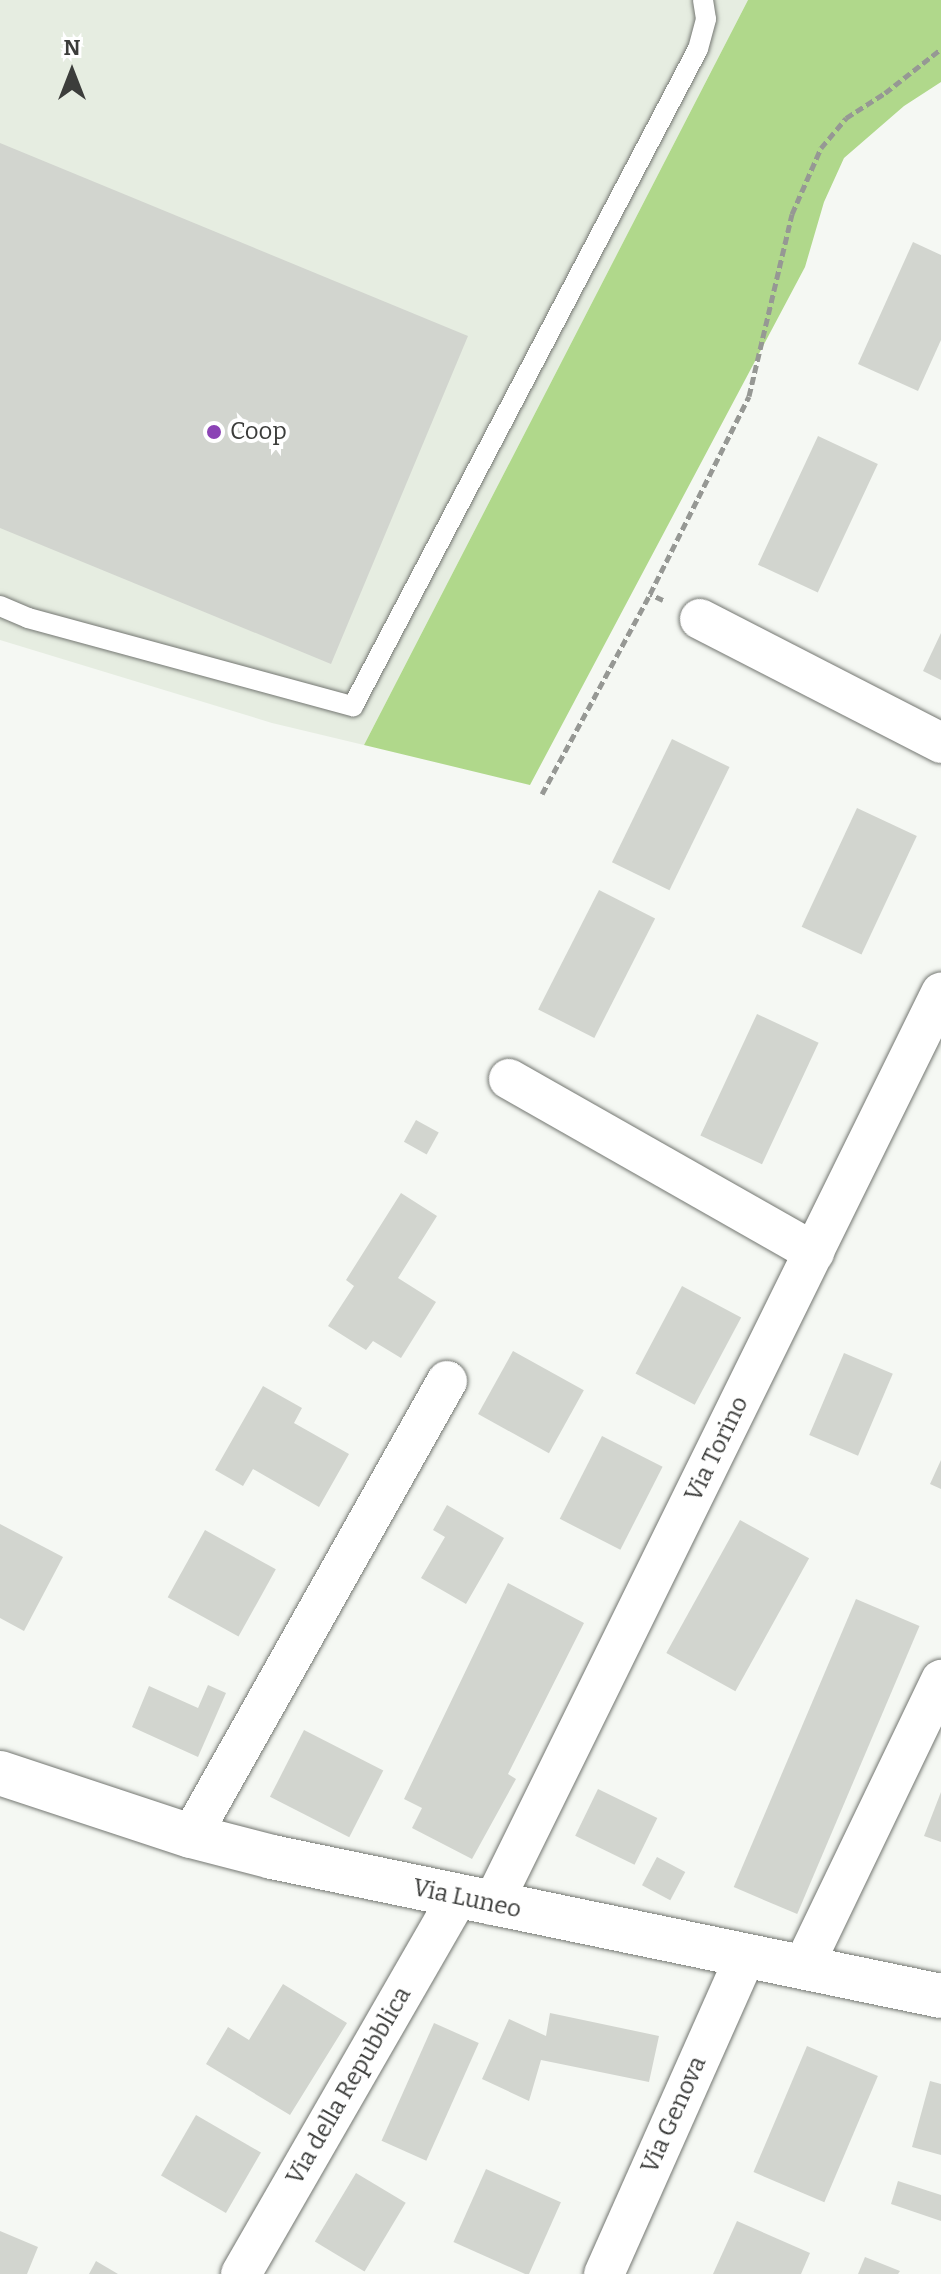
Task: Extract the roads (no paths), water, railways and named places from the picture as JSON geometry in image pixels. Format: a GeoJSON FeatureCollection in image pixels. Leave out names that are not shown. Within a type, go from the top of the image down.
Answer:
{"type":"FeatureCollection","features":[{"type":"Feature","properties":{"kind":"street"},"geometry":{"type":"LineString","coordinates":[[700,619],[941,743]]}},
{"type":"Feature","properties":{"kind":"street","name":"Via Torino"},"geometry":{"type":"LineString","coordinates":[[474,1901],[814,1252],[937,1010]]}},
{"type":"Feature","properties":{"kind":"street"},"geometry":{"type":"LineString","coordinates":[[509,1079],[814,1252]]}},
{"type":"Feature","properties":{"kind":"street"},"geometry":{"type":"LineString","coordinates":[[191,1836],[447,1381]]}},
{"type":"Feature","properties":{"kind":"street"},"geometry":{"type":"LineString","coordinates":[[802,1969],[941,1680]]}},
{"type":"Feature","properties":{"kind":"street","name":"Via Luneo"},"geometry":{"type":"LineString","coordinates":[[0,1773],[191,1836],[474,1901],[941,1996]]}},
{"type":"Feature","properties":{"kind":"street","name":"Via della Repubblica"},"geometry":{"type":"LineString","coordinates":[[241,2274],[474,1901]]}},
{"type":"Feature","properties":{"kind":"street","name":"Via Genova"},"geometry":{"type":"LineString","coordinates":[[604,2274],[745,1957]]}},
{"type":"Feature","properties":{"kind":"lane"},"geometry":{"type":"LineString","coordinates":[[0,606],[43,622],[353,706],[698,49],[706,19],[703,0]]}},
{"type":"Feature","properties":{"kind":"place","name":"Coop"},"geometry":{"type":"Point","coordinates":[214,432]}}]}
